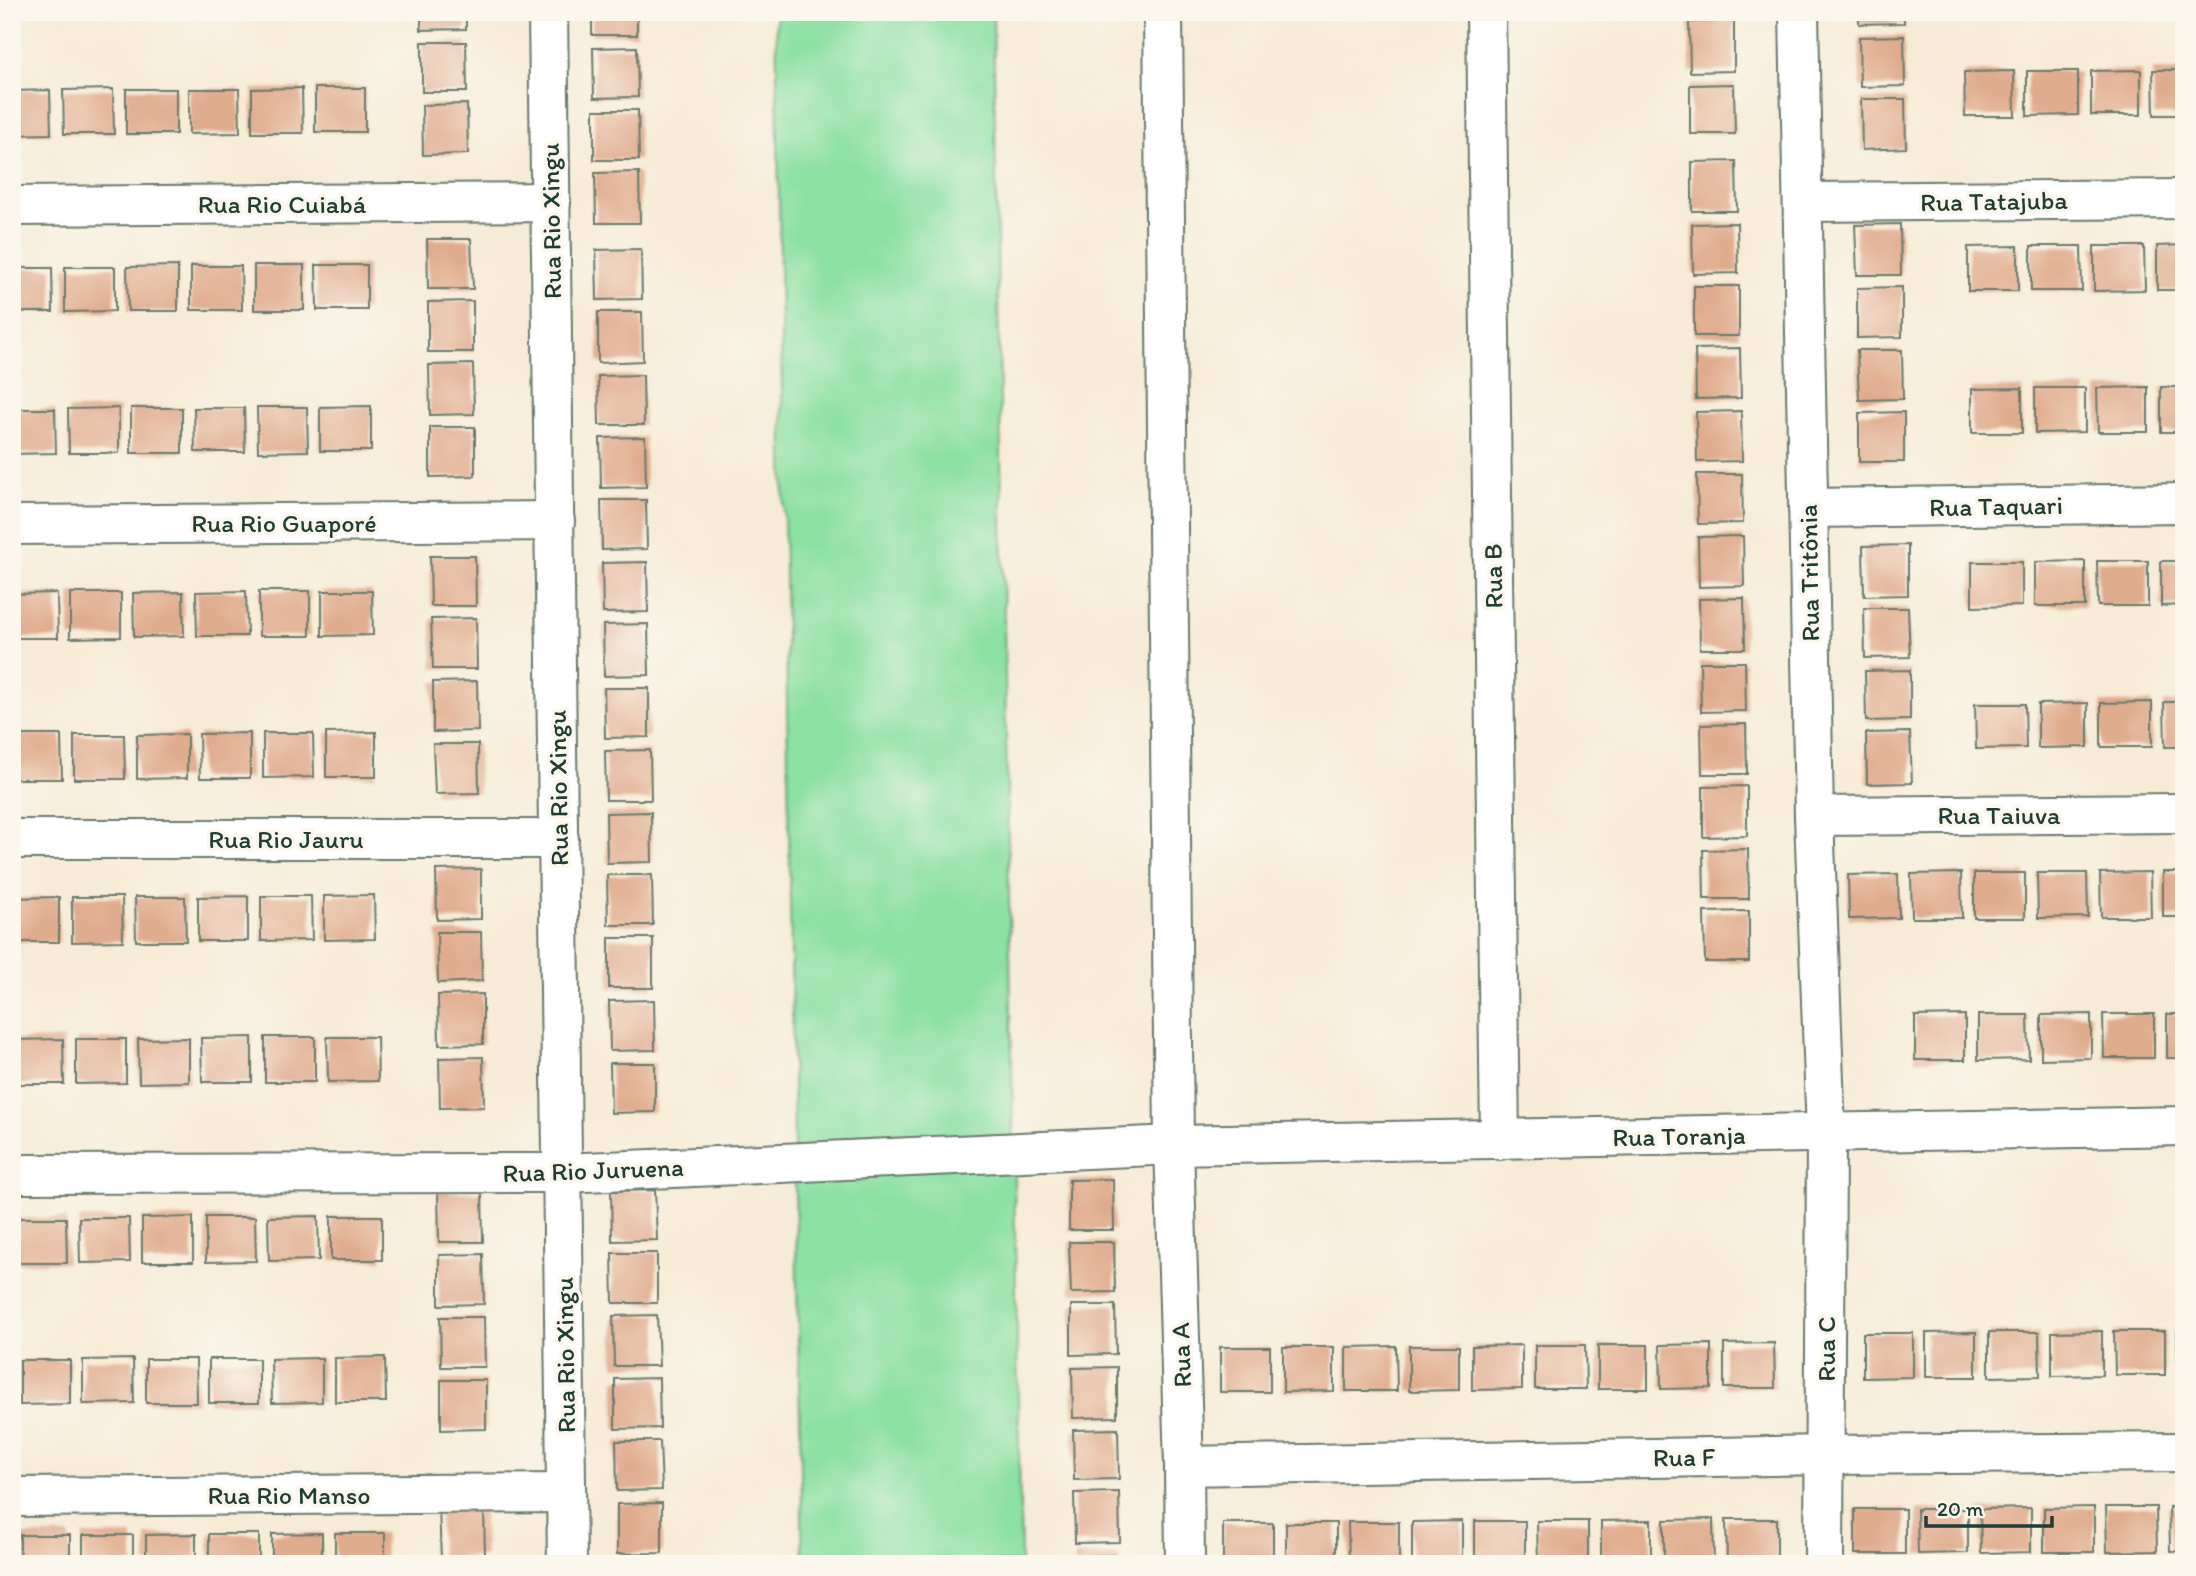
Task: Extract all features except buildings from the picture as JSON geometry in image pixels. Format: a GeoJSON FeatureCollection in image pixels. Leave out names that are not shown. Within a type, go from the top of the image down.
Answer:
{"type":"FeatureCollection","features":[{"type":"Feature","properties":{"kind":"street","name":"Rua Rio Xingu"},"geometry":{"type":"LineString","coordinates":[[548,12],[567,1564]]}},
{"type":"Feature","properties":{"kind":"street","name":"Rua A"},"geometry":{"type":"LineString","coordinates":[[1163,12],[1174,1145],[1185,1564]]}},
{"type":"Feature","properties":{"kind":"street","name":"Rua B"},"geometry":{"type":"LineString","coordinates":[[1486,12],[1500,1140]]}},
{"type":"Feature","properties":{"kind":"street","name":"Rua Tritônia"},"geometry":{"type":"LineString","coordinates":[[1799,12],[1814,816],[1825,1133]]}},
{"type":"Feature","properties":{"kind":"street","name":"Rua Tatajuba"},"geometry":{"type":"LineString","coordinates":[[1804,202],[2184,199]]}},
{"type":"Feature","properties":{"kind":"street","name":"Rua Rio Cuiabá"},"geometry":{"type":"LineString","coordinates":[[12,206],[551,202]]}},
{"type":"Feature","properties":{"kind":"street","name":"Rua Taquari"},"geometry":{"type":"LineString","coordinates":[[1808,508],[2184,503]]}},
{"type":"Feature","properties":{"kind":"street","name":"Rua Rio Guaporé"},"geometry":{"type":"LineString","coordinates":[[12,525],[555,521]]}},
{"type":"Feature","properties":{"kind":"street","name":"Rua Taiuva"},"geometry":{"type":"LineString","coordinates":[[1814,816],[2184,813]]}},
{"type":"Feature","properties":{"kind":"street","name":"Rua Rio Jauru"},"geometry":{"type":"LineString","coordinates":[[12,839],[559,839]]}},
{"type":"Feature","properties":{"kind":"street","name":"Rua Toranja"},"geometry":{"type":"LineString","coordinates":[[1174,1145],[2184,1126]]}},
{"type":"Feature","properties":{"kind":"street","name":"Rua C"},"geometry":{"type":"LineString","coordinates":[[1824,1564],[1825,1133]]}},
{"type":"Feature","properties":{"kind":"street","name":"Rua Rio Juruena"},"geometry":{"type":"LineString","coordinates":[[12,1174],[563,1174],[1174,1145]]}},
{"type":"Feature","properties":{"kind":"street","name":"Rua F"},"geometry":{"type":"LineString","coordinates":[[1184,1466],[2184,1452]]}},
{"type":"Feature","properties":{"kind":"street","name":"Rua Rio Manso"},"geometry":{"type":"LineString","coordinates":[[12,1497],[566,1493]]}},
{"type":"Feature","properties":{"kind":"green space"},"geometry":{"type":"Polygon","coordinates":[[[776,12],[993,12],[1021,1564],[803,1564],[776,12]]]}}]}
